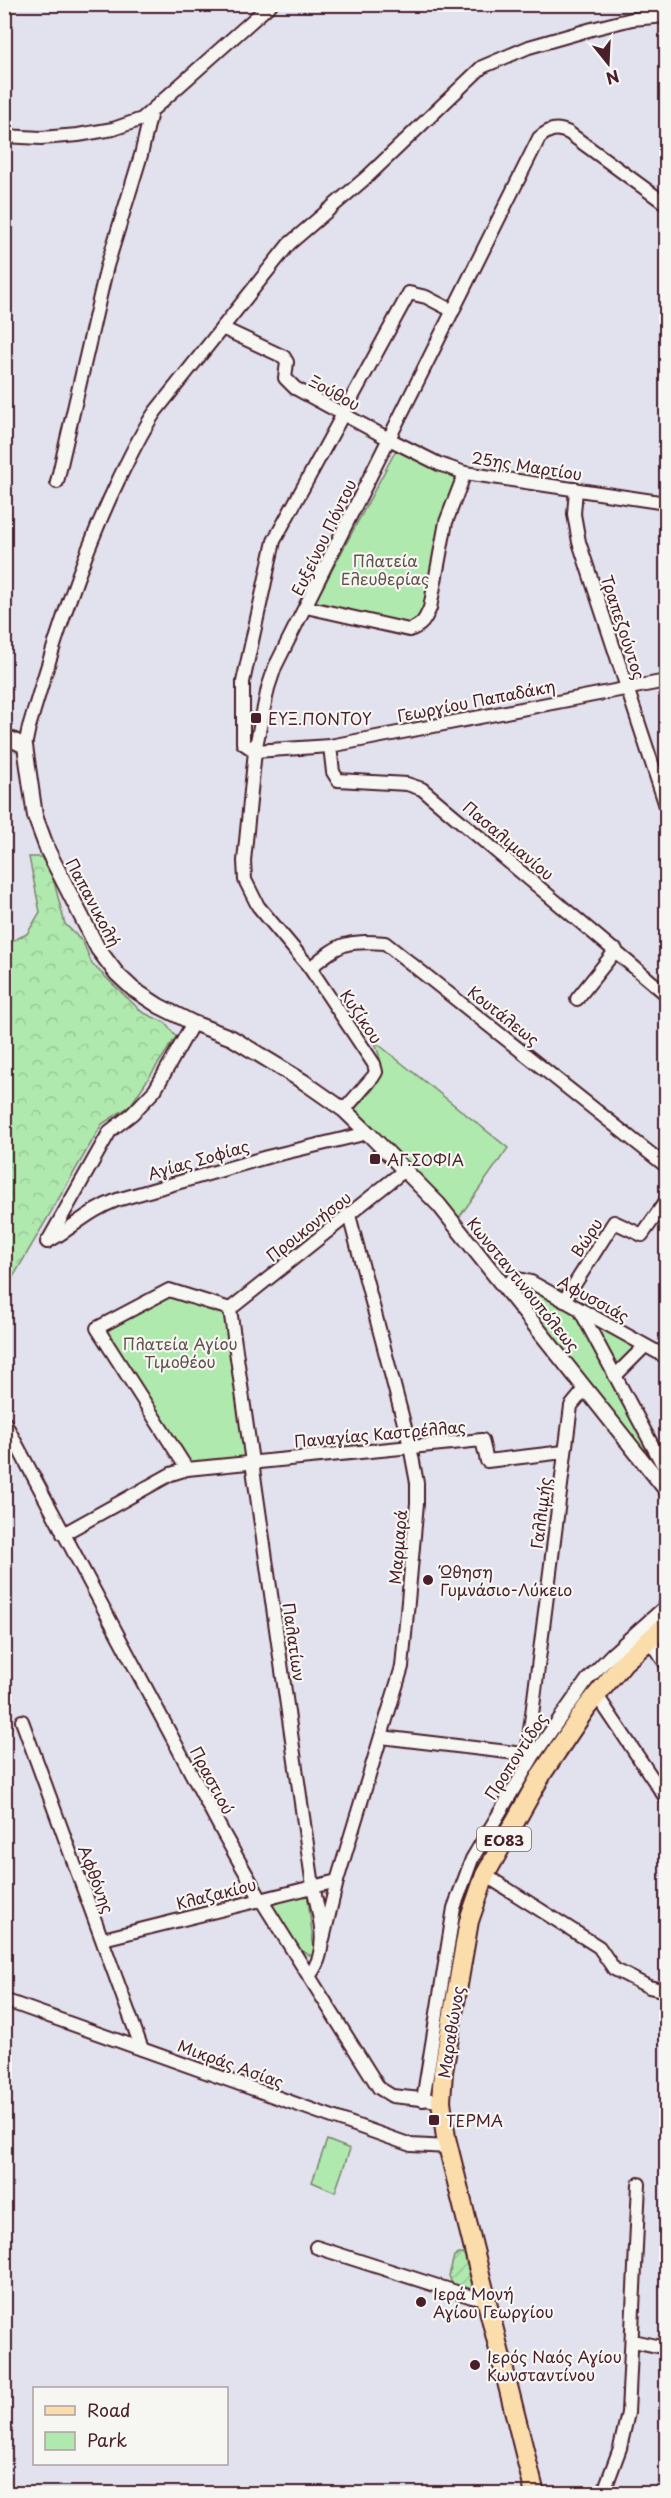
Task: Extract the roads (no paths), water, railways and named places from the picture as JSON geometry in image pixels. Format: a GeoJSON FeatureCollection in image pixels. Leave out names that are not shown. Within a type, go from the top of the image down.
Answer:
{"type":"FeatureCollection","features":[{"type":"Feature","properties":{"kind":"main road","name":"Μαραθώνος"},"geometry":{"type":"LineString","coordinates":[[535,2493],[448,2147],[432,2100],[444,2062],[472,1911],[485,1875],[543,1772],[596,1694],[624,1662],[666,1625]]}},
{"type":"Feature","properties":{"kind":"street"},"geometry":{"type":"LineString","coordinates":[[4,136],[41,138],[90,134],[142,119],[271,4]]}},
{"type":"Feature","properties":{"kind":"street"},"geometry":{"type":"LineString","coordinates":[[4,736],[25,746],[32,716],[68,602],[106,506],[148,421],[289,244],[368,176],[482,67],[529,47],[592,29],[632,19],[666,16]]}},
{"type":"Feature","properties":{"kind":"street"},"geometry":{"type":"LineString","coordinates":[[57,482],[107,266],[141,155],[151,112]]}},
{"type":"Feature","properties":{"kind":"street","name":"Ευξείνου Πόντου"},"geometry":{"type":"LineString","coordinates":[[310,968],[258,906],[245,880],[243,861],[255,751],[268,688],[275,667],[539,138],[548,130],[559,129],[569,133],[666,204]]}},
{"type":"Feature","properties":{"kind":"street"},"geometry":{"type":"LineString","coordinates":[[255,751],[243,743],[243,682],[274,541],[409,293],[426,297],[453,311]]}},
{"type":"Feature","properties":{"kind":"street","name":"Ξούθου"},"geometry":{"type":"LineString","coordinates":[[222,328],[281,355],[287,362],[284,373],[289,384],[389,439]]}},
{"type":"Feature","properties":{"kind":"street","name":"25ης Μαρτίου"},"geometry":{"type":"LineString","coordinates":[[389,439],[439,464],[465,473],[666,503]]}},
{"type":"Feature","properties":{"kind":"street"},"geometry":{"type":"LineString","coordinates":[[306,608],[409,630],[418,627],[425,620],[430,608],[446,522],[465,473]]}},
{"type":"Feature","properties":{"kind":"street","name":"Τραπεζούντος"},"geometry":{"type":"LineString","coordinates":[[576,489],[574,514],[579,542],[666,806]]}},
{"type":"Feature","properties":{"kind":"street","name":"Γεωργίου Παπαδάκη"},"geometry":{"type":"LineString","coordinates":[[255,751],[330,746],[666,681]]}},
{"type":"Feature","properties":{"kind":"street","name":"Παπανικολή"},"geometry":{"type":"LineString","coordinates":[[25,746],[35,816],[63,883],[98,949],[117,974],[133,989],[159,1006],[193,1023],[232,1038],[304,1082],[344,1110]]}},
{"type":"Feature","properties":{"kind":"street","name":"Πασαλιμανίου"},"geometry":{"type":"LineString","coordinates":[[330,746],[333,772],[338,780],[407,784],[422,789],[666,994]]}},
{"type":"Feature","properties":{"kind":"street","name":"Κουτάλεως"},"geometry":{"type":"LineString","coordinates":[[310,968],[334,947],[356,941],[385,943],[666,1166]]}},
{"type":"Feature","properties":{"kind":"street"},"geometry":{"type":"LineString","coordinates":[[578,999],[616,950]]}},
{"type":"Feature","properties":{"kind":"street","name":"Κυζίκου"},"geometry":{"type":"LineString","coordinates":[[310,968],[374,1064],[376,1072],[344,1110]]}},
{"type":"Feature","properties":{"kind":"street","name":"Αγίας Σοφίας"},"geometry":{"type":"LineString","coordinates":[[193,1023],[155,1090],[132,1114],[110,1131],[47,1242],[64,1233],[96,1208],[117,1200],[267,1156],[368,1133]]}},
{"type":"Feature","properties":{"kind":"street","name":"Κωνσταντινουπόλεως"},"geometry":{"type":"LineString","coordinates":[[344,1110],[406,1169],[439,1205],[506,1286],[666,1490]]}},
{"type":"Feature","properties":{"kind":"street","name":"Προικονήσου"},"geometry":{"type":"LineString","coordinates":[[230,1309],[406,1169]]}},
{"type":"Feature","properties":{"kind":"street","name":"Βώρυ"},"geometry":{"type":"LineString","coordinates":[[564,1301],[614,1222],[642,1235],[666,1201]]}},
{"type":"Feature","properties":{"kind":"street","name":"Μαρμαρά"},"geometry":{"type":"LineString","coordinates":[[323,1939],[337,1881],[402,1666],[417,1503],[417,1482],[410,1446],[349,1215]]}},
{"type":"Feature","properties":{"kind":"street","name":"Αφυσσιάς"},"geometry":{"type":"LineString","coordinates":[[506,1286],[514,1278],[531,1282],[666,1357]]}},
{"type":"Feature","properties":{"kind":"street"},"geometry":{"type":"LineString","coordinates":[[187,1469],[98,1328],[169,1290],[230,1309]]}},
{"type":"Feature","properties":{"kind":"street","name":"Παλατίων"},"geometry":{"type":"LineString","coordinates":[[230,1309],[313,1886],[323,1939],[318,1965],[309,1976]]}},
{"type":"Feature","properties":{"kind":"street"},"geometry":{"type":"LineString","coordinates":[[580,1309],[666,1471]]}},
{"type":"Feature","properties":{"kind":"street"},"geometry":{"type":"LineString","coordinates":[[615,1376],[645,1346]]}},
{"type":"Feature","properties":{"kind":"street","name":"Γαλλιμής"},"geometry":{"type":"LineString","coordinates":[[531,1755],[564,1452],[571,1406],[585,1389]]}},
{"type":"Feature","properties":{"kind":"street","name":"Πραστιού"},"geometry":{"type":"LineString","coordinates":[[4,1421],[205,1802],[260,1898],[379,2088],[392,2096],[432,2100]]}},
{"type":"Feature","properties":{"kind":"street","name":"Παναγίας Καστρέλλας"},"geometry":{"type":"LineString","coordinates":[[63,1534],[171,1474],[187,1469],[482,1440],[488,1461],[564,1452]]}},
{"type":"Feature","properties":{"kind":"street","name":"Προποντίδος"},"geometry":{"type":"LineString","coordinates":[[432,2100],[454,1908],[472,1859],[531,1755],[587,1680],[612,1654],[666,1606]]}},
{"type":"Feature","properties":{"kind":"street"},"geometry":{"type":"LineString","coordinates":[[649,1640],[666,1664]]}},
{"type":"Feature","properties":{"kind":"street"},"geometry":{"type":"LineString","coordinates":[[596,1694],[665,1797]]}},
{"type":"Feature","properties":{"kind":"street","name":"Αφθόνης"},"geometry":{"type":"LineString","coordinates":[[22,1721],[142,2049]]}},
{"type":"Feature","properties":{"kind":"street"},"geometry":{"type":"LineString","coordinates":[[381,1737],[531,1755]]}},
{"type":"Feature","properties":{"kind":"street"},"geometry":{"type":"LineString","coordinates":[[485,1875],[599,1947],[614,1969],[650,1987],[666,1991]]}},
{"type":"Feature","properties":{"kind":"street","name":"Κλαζακίου"},"geometry":{"type":"LineString","coordinates":[[103,1939],[260,1898],[337,1881]]}},
{"type":"Feature","properties":{"kind":"street","name":"Μικράς Ασίας"},"geometry":{"type":"LineString","coordinates":[[4,2000],[411,2145],[448,2147]]}},
{"type":"Feature","properties":{"kind":"street"},"geometry":{"type":"LineString","coordinates":[[118,2040],[131,2021]]}},
{"type":"Feature","properties":{"kind":"street"},"geometry":{"type":"LineString","coordinates":[[603,2493],[625,2430],[633,2342],[639,2184]]}},
{"type":"Feature","properties":{"kind":"street"},"geometry":{"type":"LineString","coordinates":[[316,2247],[472,2297],[486,2297]]}},
{"type":"Feature","properties":{"kind":"street"},"geometry":{"type":"LineString","coordinates":[[633,2342],[666,2348]]}},
{"type":"Feature","properties":{"kind":"place","name":"ΕΥΞ.ΠΟΝΤΟΥ"},"geometry":{"type":"Point","coordinates":[256,718]}},
{"type":"Feature","properties":{"kind":"place","name":"ΑΓ.ΣΟΦΙΑ"},"geometry":{"type":"Point","coordinates":[375,1159]}},
{"type":"Feature","properties":{"kind":"place","name":"Ώθηση Γυμνάσιο-Λύκειο"},"geometry":{"type":"Point","coordinates":[428,1580]}},
{"type":"Feature","properties":{"kind":"place","name":"ΤΕΡΜΑ"},"geometry":{"type":"Point","coordinates":[434,2120]}},
{"type":"Feature","properties":{"kind":"place","name":"Ιερά Μονή Αγίου Γεωργίου"},"geometry":{"type":"Point","coordinates":[421,2302]}},
{"type":"Feature","properties":{"kind":"place","name":"Ιερός Ναός Αγίου Κωνσταντίνου"},"geometry":{"type":"Point","coordinates":[475,2365]}},
{"type":"Feature","properties":{"kind":"park label","name":"Πλατεία Ελευθερίας"},"geometry":{"type":"Point","coordinates":[385,569]}},
{"type":"Feature","properties":{"kind":"park label","name":"Πλατεία Αγίου Τιμοθέου"},"geometry":{"type":"Point","coordinates":[180,1352]}}]}
